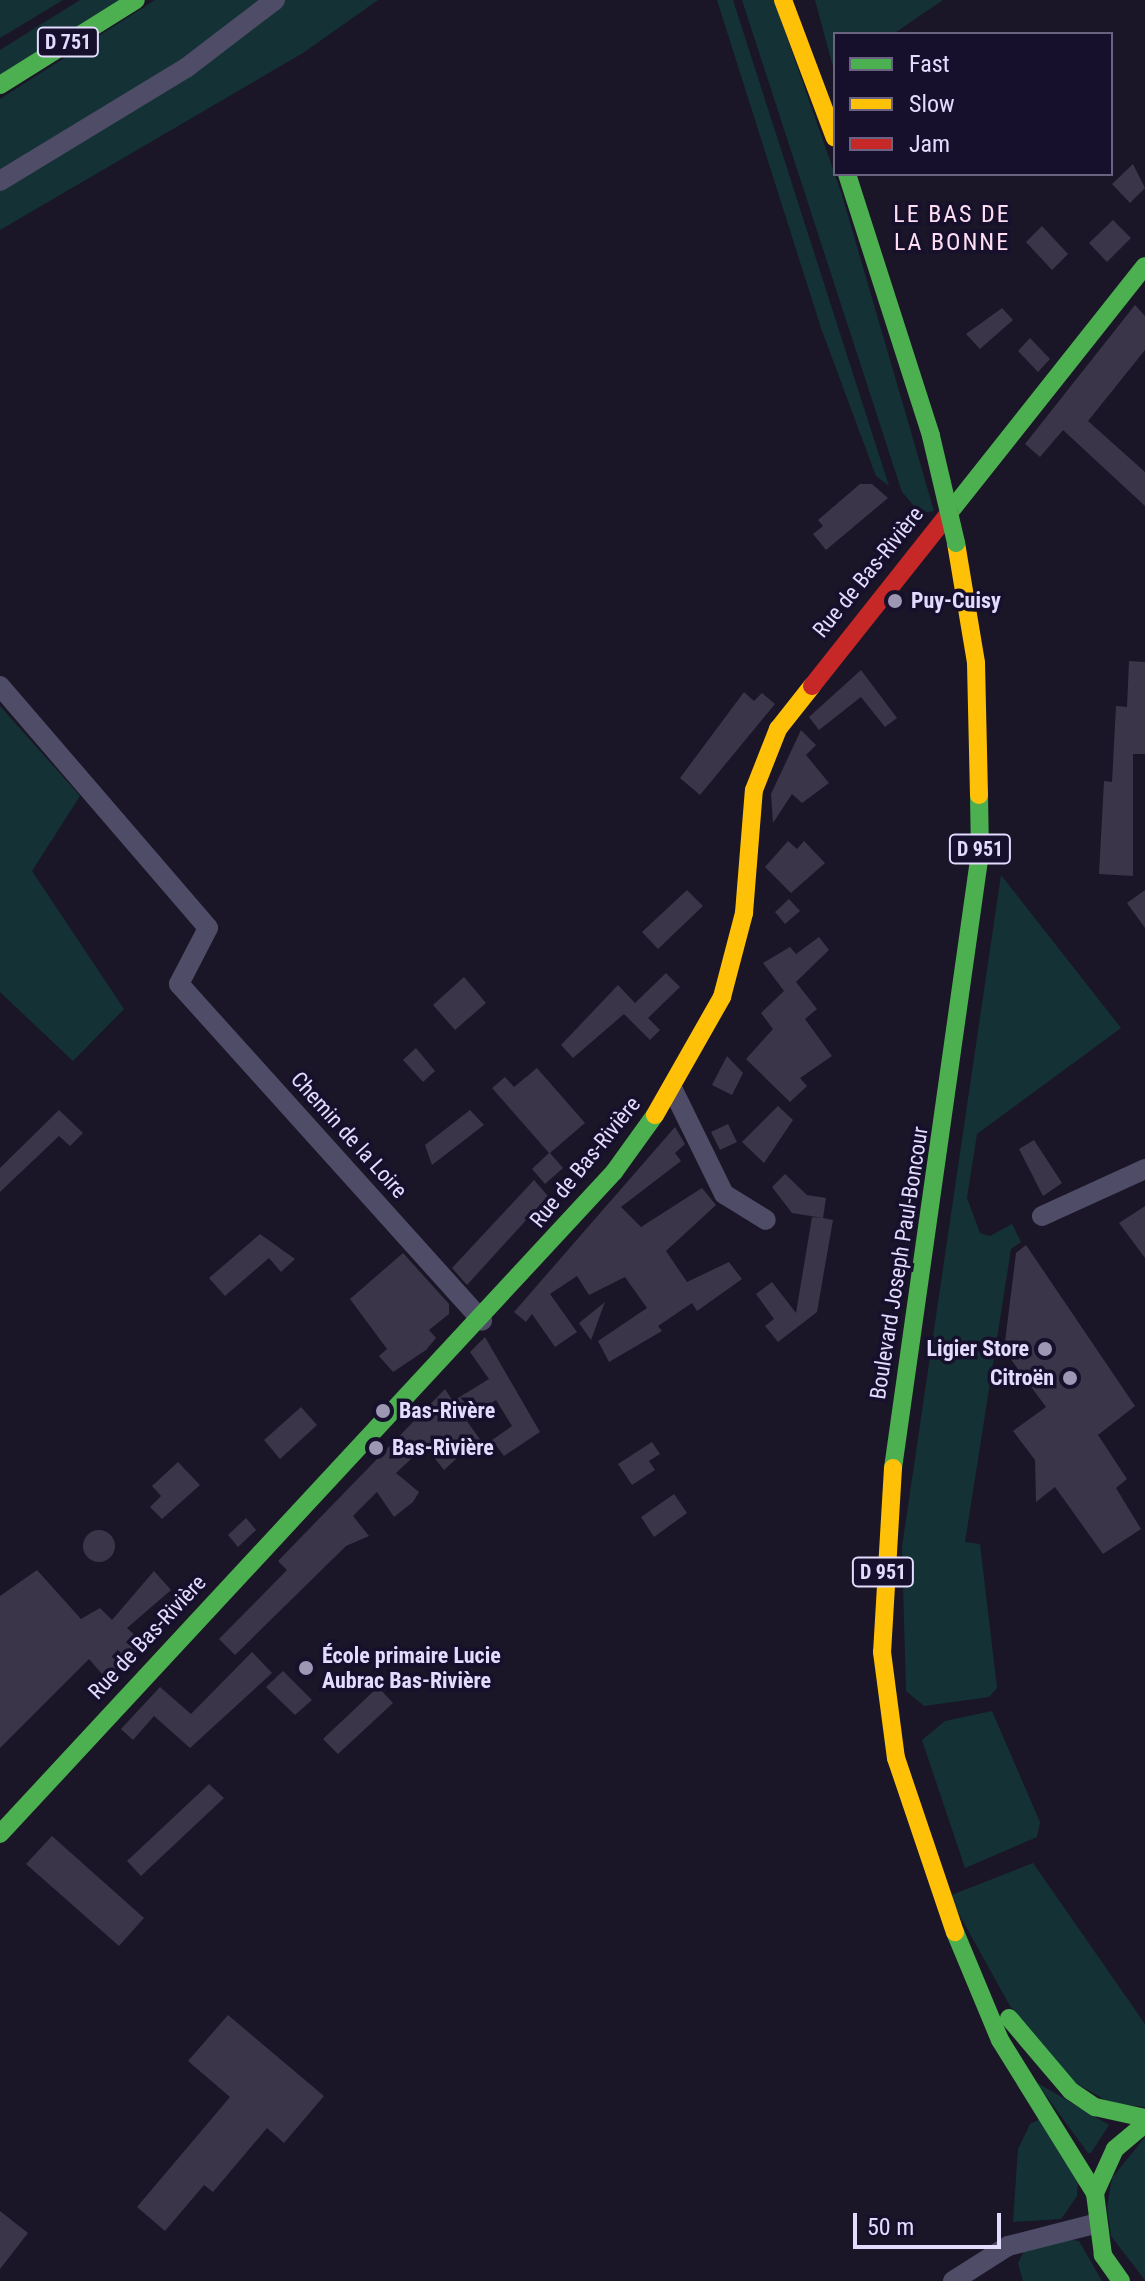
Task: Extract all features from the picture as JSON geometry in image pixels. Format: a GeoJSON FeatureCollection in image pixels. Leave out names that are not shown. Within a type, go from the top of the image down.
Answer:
{"type":"FeatureCollection","features":[{"type":"Feature","properties":{"kind":"main road","name":"D 751"},"geometry":{"type":"LineString","coordinates":[[0,85],[136,0]]}},
{"type":"Feature","properties":{"kind":"main road"},"geometry":{"type":"LineString","coordinates":[[783,0],[826,110]]}},
{"type":"Feature","properties":{"kind":"main road"},"geometry":{"type":"LineString","coordinates":[[797,0],[833,132]]}},
{"type":"Feature","properties":{"kind":"main road","name":"Boulevard Joseph Paul-Boncour"},"geometry":{"type":"LineString","coordinates":[[848,176],[931,436],[956,543],[976,663],[980,853],[893,1466],[882,1652],[910,1813],[1000,2040],[1095,2193]]}},
{"type":"Feature","properties":{"kind":"main road","name":"Rue de Bas-Rivière"},"geometry":{"type":"LineString","coordinates":[[0,1834],[482,1321],[614,1172],[672,1088],[722,997],[737,953],[754,790],[778,729],[1145,266]]}},
{"type":"Feature","properties":{"kind":"main road","name":"Boulevard Joseph Paul-Boncour"},"geometry":{"type":"LineString","coordinates":[[978,1978],[1071,2091],[1095,2107],[1145,2118]]}},
{"type":"Feature","properties":{"kind":"main road"},"geometry":{"type":"LineString","coordinates":[[1121,2281],[1094,2224],[1095,2193],[1115,2149],[1145,2124]]}},
{"type":"Feature","properties":{"kind":"street"},"geometry":{"type":"LineString","coordinates":[[0,181],[186,68],[275,0]]}},
{"type":"Feature","properties":{"kind":"street","name":"Chemin de la Loire"},"geometry":{"type":"LineString","coordinates":[[0,686],[208,928],[179,984],[482,1321]]}},
{"type":"Feature","properties":{"kind":"street"},"geometry":{"type":"LineString","coordinates":[[672,1088],[724,1194],[766,1220]]}},
{"type":"Feature","properties":{"kind":"street"},"geometry":{"type":"LineString","coordinates":[[1042,1216],[1145,1169]]}},
{"type":"Feature","properties":{"kind":"street"},"geometry":{"type":"LineString","coordinates":[[953,2281],[1008,2246],[1094,2224]]}},
{"type":"Feature","properties":{"kind":"green space"},"geometry":{"type":"Polygon","coordinates":[[[0,0],[63,0],[0,38],[0,0]]]}},
{"type":"Feature","properties":{"kind":"green space"},"geometry":{"type":"Polygon","coordinates":[[[80,0],[120,0],[0,76],[0,50],[80,0]]]}},
{"type":"Feature","properties":{"kind":"green space"},"geometry":{"type":"Polygon","coordinates":[[[155,0],[263,0],[149,82],[0,174],[0,99],[155,0]]]}},
{"type":"Feature","properties":{"kind":"green space"},"geometry":{"type":"Polygon","coordinates":[[[283,0],[378,0],[303,53],[0,230],[0,189],[283,0]]]}},
{"type":"Feature","properties":{"kind":"green space"},"geometry":{"type":"Polygon","coordinates":[[[717,0],[733,0],[889,486],[876,476],[821,328],[717,0]]]}},
{"type":"Feature","properties":{"kind":"green space"},"geometry":{"type":"Polygon","coordinates":[[[742,0],[774,0],[842,195],[934,511],[920,513],[902,492],[742,0]]]}},
{"type":"Feature","properties":{"kind":"green space"},"geometry":{"type":"Polygon","coordinates":[[[815,0],[943,0],[896,32],[833,32],[833,67],[815,0]]]}},
{"type":"Feature","properties":{"kind":"green space"},"geometry":{"type":"Polygon","coordinates":[[[0,706],[80,796],[32,871],[124,1009],[73,1061],[0,992],[0,706]]]}},
{"type":"Feature","properties":{"kind":"green space"},"geometry":{"type":"Polygon","coordinates":[[[1001,875],[1121,1028],[977,1134],[967,1198],[980,1233],[990,1236],[1012,1224],[1021,1242],[1011,1249],[965,1542],[980,1544],[997,1688],[989,1697],[924,1706],[906,1691],[902,1547],[1001,875]]]}},
{"type":"Feature","properties":{"kind":"green space"},"geometry":{"type":"Polygon","coordinates":[[[992,1711],[1040,1822],[1037,1837],[965,1868],[922,1740],[945,1721],[992,1711]]]}},
{"type":"Feature","properties":{"kind":"green space"},"geometry":{"type":"Polygon","coordinates":[[[1033,1863],[1145,2024],[1145,2107],[1110,2103],[1064,2076],[1010,2006],[949,1896],[1033,1863]]]}},
{"type":"Feature","properties":{"kind":"green space"},"geometry":{"type":"Polygon","coordinates":[[[1036,2082],[1109,2125],[1091,2153],[1088,2153],[1036,2082]]]}},
{"type":"Feature","properties":{"kind":"green space"},"geometry":{"type":"Polygon","coordinates":[[[1042,2118],[1078,2181],[1077,2196],[1061,2219],[1013,2222],[1018,2149],[1030,2124],[1042,2118]]]}},
{"type":"Feature","properties":{"kind":"green space"},"geometry":{"type":"Polygon","coordinates":[[[1145,2137],[1145,2280],[1111,2236],[1107,2207],[1112,2178],[1145,2137]]]}},
{"type":"Feature","properties":{"kind":"green space"},"geometry":{"type":"Polygon","coordinates":[[[1066,2239],[1079,2241],[1102,2281],[1023,2281],[1018,2263],[1024,2251],[1066,2239]]]}},
{"type":"Feature","properties":{"kind":"building"},"geometry":{"type":"Polygon","coordinates":[[[1133,164],[1145,188],[1130,203],[1112,184],[1133,164]]]}},
{"type":"Feature","properties":{"kind":"building"},"geometry":{"type":"Polygon","coordinates":[[[1113,220],[1131,238],[1107,262],[1089,243],[1113,220]]]}},
{"type":"Feature","properties":{"kind":"building"},"geometry":{"type":"Polygon","coordinates":[[[1042,226],[1068,254],[1052,270],[1026,242],[1042,226]]]}},
{"type":"Feature","properties":{"kind":"building"},"geometry":{"type":"Polygon","coordinates":[[[1135,305],[1145,316],[1145,350],[1088,421],[1145,472],[1145,506],[1063,430],[1040,457],[1025,444],[1135,305]]]}},
{"type":"Feature","properties":{"kind":"building"},"geometry":{"type":"Polygon","coordinates":[[[1002,308],[1013,320],[980,349],[966,334],[1002,308]]]}},
{"type":"Feature","properties":{"kind":"building"},"geometry":{"type":"Polygon","coordinates":[[[1030,338],[1050,359],[1038,372],[1018,351],[1030,338]]]}},
{"type":"Feature","properties":{"kind":"building"},"geometry":{"type":"Polygon","coordinates":[[[860,484],[872,484],[888,498],[826,550],[813,534],[823,526],[818,520],[860,484]]]}},
{"type":"Feature","properties":{"kind":"building"},"geometry":{"type":"Polygon","coordinates":[[[1129,661],[1145,662],[1145,754],[1133,754],[1133,876],[1099,874],[1104,781],[1112,782],[1116,706],[1127,707],[1129,661]]]}},
{"type":"Feature","properties":{"kind":"building"},"geometry":{"type":"Polygon","coordinates":[[[861,670],[897,718],[885,727],[861,697],[819,730],[809,717],[861,670]]]}},
{"type":"Feature","properties":{"kind":"building"},"geometry":{"type":"Polygon","coordinates":[[[744,692],[754,701],[762,693],[775,704],[700,795],[680,778],[744,692]]]}},
{"type":"Feature","properties":{"kind":"building"},"geometry":{"type":"Polygon","coordinates":[[[801,730],[816,745],[806,755],[829,783],[802,803],[792,794],[773,823],[771,794],[801,730]]]}},
{"type":"Feature","properties":{"kind":"building"},"geometry":{"type":"Polygon","coordinates":[[[788,841],[797,849],[804,841],[825,863],[791,893],[765,867],[788,841]]]}},
{"type":"Feature","properties":{"kind":"building"},"geometry":{"type":"Polygon","coordinates":[[[687,890],[703,906],[658,949],[642,932],[687,890]]]}},
{"type":"Feature","properties":{"kind":"building"},"geometry":{"type":"Polygon","coordinates":[[[1145,890],[1145,928],[1127,903],[1145,890]]]}},
{"type":"Feature","properties":{"kind":"building"},"geometry":{"type":"Polygon","coordinates":[[[789,899],[800,911],[785,924],[775,912],[789,899]]]}},
{"type":"Feature","properties":{"kind":"building"},"geometry":{"type":"Polygon","coordinates":[[[819,937],[829,950],[796,982],[817,1009],[805,1019],[832,1056],[800,1078],[807,1086],[790,1102],[746,1059],[773,1029],[761,1013],[784,991],[763,963],[790,947],[796,954],[819,937]]]}},
{"type":"Feature","properties":{"kind":"building"},"geometry":{"type":"Polygon","coordinates":[[[666,973],[680,987],[648,1018],[660,1030],[650,1040],[624,1014],[573,1058],[561,1045],[618,985],[635,1003],[666,973]]]}},
{"type":"Feature","properties":{"kind":"building"},"geometry":{"type":"Polygon","coordinates":[[[464,977],[486,1003],[455,1030],[433,1005],[464,977]]]}},
{"type":"Feature","properties":{"kind":"building"},"geometry":{"type":"Polygon","coordinates":[[[416,1048],[435,1071],[423,1082],[403,1060],[416,1048]]]}},
{"type":"Feature","properties":{"kind":"building"},"geometry":{"type":"Polygon","coordinates":[[[727,1056],[743,1073],[732,1095],[712,1085],[727,1056]]]}},
{"type":"Feature","properties":{"kind":"building"},"geometry":{"type":"Polygon","coordinates":[[[537,1068],[585,1123],[550,1153],[563,1168],[545,1184],[532,1169],[549,1153],[492,1088],[505,1077],[514,1087],[537,1068]]]}},
{"type":"Feature","properties":{"kind":"building"},"geometry":{"type":"Polygon","coordinates":[[[778,1106],[793,1120],[764,1163],[742,1142],[778,1106]]]}},
{"type":"Feature","properties":{"kind":"building"},"geometry":{"type":"Polygon","coordinates":[[[59,1110],[83,1133],[70,1146],[59,1136],[0,1192],[0,1168],[59,1110]]]}},
{"type":"Feature","properties":{"kind":"building"},"geometry":{"type":"Polygon","coordinates":[[[470,1110],[484,1125],[432,1165],[425,1145],[470,1110]]]}},
{"type":"Feature","properties":{"kind":"building"},"geometry":{"type":"Polygon","coordinates":[[[728,1124],[737,1142],[720,1150],[711,1132],[728,1124]]]}},
{"type":"Feature","properties":{"kind":"building"},"geometry":{"type":"Polygon","coordinates":[[[675,1127],[685,1144],[675,1153],[681,1161],[621,1207],[641,1227],[702,1188],[716,1205],[666,1251],[687,1282],[729,1262],[742,1279],[697,1311],[692,1303],[658,1326],[662,1331],[609,1362],[598,1341],[647,1308],[625,1277],[589,1295],[577,1276],[550,1294],[577,1332],[555,1347],[532,1314],[526,1322],[514,1312],[675,1127]]]}},
{"type":"Feature","properties":{"kind":"building"},"geometry":{"type":"Polygon","coordinates":[[[1034,1140],[1062,1183],[1043,1196],[1019,1149],[1034,1140]]]}},
{"type":"Feature","properties":{"kind":"building"},"geometry":{"type":"Polygon","coordinates":[[[785,1174],[807,1195],[826,1198],[823,1218],[792,1213],[772,1187],[785,1174]]]}},
{"type":"Feature","properties":{"kind":"building"},"geometry":{"type":"Polygon","coordinates":[[[534,1180],[548,1196],[467,1285],[452,1268],[534,1180]]]}},
{"type":"Feature","properties":{"kind":"building"},"geometry":{"type":"Polygon","coordinates":[[[1145,1206],[1145,1258],[1119,1223],[1145,1206]]]}},
{"type":"Feature","properties":{"kind":"building"},"geometry":{"type":"Polygon","coordinates":[[[812,1217],[833,1220],[817,1312],[778,1342],[765,1326],[774,1319],[756,1294],[772,1282],[796,1313],[812,1217]]]}},
{"type":"Feature","properties":{"kind":"building"},"geometry":{"type":"Polygon","coordinates":[[[260,1234],[295,1259],[281,1272],[269,1258],[225,1296],[209,1278],[260,1234]]]}},
{"type":"Feature","properties":{"kind":"building","name":"Citroën"},"geometry":{"type":"Polygon","coordinates":[[[1026,1245],[1135,1406],[1098,1435],[1127,1479],[1116,1488],[1141,1529],[1103,1554],[1055,1487],[1036,1502],[1035,1460],[1013,1431],[1046,1407],[1004,1350],[1016,1253],[1026,1245]]]}},
{"type":"Feature","properties":{"kind":"building"},"geometry":{"type":"Polygon","coordinates":[[[403,1253],[449,1304],[449,1314],[429,1330],[436,1338],[426,1350],[393,1372],[379,1356],[387,1349],[350,1299],[403,1253]]]}},
{"type":"Feature","properties":{"kind":"building"},"geometry":{"type":"Polygon","coordinates":[[[605,1302],[591,1340],[579,1323],[605,1302]]]}},
{"type":"Feature","properties":{"kind":"building"},"geometry":{"type":"Polygon","coordinates":[[[485,1337],[540,1432],[504,1456],[492,1440],[512,1426],[496,1400],[466,1420],[487,1449],[474,1457],[468,1448],[444,1470],[425,1446],[396,1473],[419,1492],[413,1502],[394,1517],[377,1492],[353,1516],[369,1536],[346,1546],[235,1655],[219,1639],[287,1570],[278,1561],[445,1389],[453,1401],[489,1379],[470,1352],[485,1337]]]}},
{"type":"Feature","properties":{"kind":"building"},"geometry":{"type":"Polygon","coordinates":[[[301,1407],[317,1425],[280,1459],[264,1440],[301,1407]]]}},
{"type":"Feature","properties":{"kind":"building"},"geometry":{"type":"Polygon","coordinates":[[[652,1442],[660,1454],[649,1461],[655,1470],[632,1485],[618,1464],[652,1442]]]}},
{"type":"Feature","properties":{"kind":"building"},"geometry":{"type":"Polygon","coordinates":[[[178,1462],[200,1485],[162,1519],[150,1507],[161,1496],[152,1486],[178,1462]]]}},
{"type":"Feature","properties":{"kind":"building"},"geometry":{"type":"Polygon","coordinates":[[[674,1494],[687,1513],[654,1537],[641,1517],[674,1494]]]}},
{"type":"Feature","properties":{"kind":"building"},"geometry":{"type":"Polygon","coordinates":[[[246,1518],[256,1530],[238,1547],[228,1535],[246,1518]]]}},
{"type":"Feature","properties":{"kind":"building"},"geometry":{"type":"Polygon","coordinates":[[[99,1530],[110,1535],[115,1546],[110,1557],[99,1562],[88,1557],[83,1546],[88,1535],[99,1530]]]}},
{"type":"Feature","properties":{"kind":"building"},"geometry":{"type":"Polygon","coordinates":[[[37,1570],[81,1619],[100,1608],[112,1620],[154,1571],[171,1590],[127,1628],[144,1644],[108,1681],[89,1659],[0,1748],[0,1596],[37,1570]]]}},
{"type":"Feature","properties":{"kind":"building"},"geometry":{"type":"Polygon","coordinates":[[[252,1652],[272,1673],[190,1748],[154,1716],[133,1740],[121,1729],[160,1687],[191,1714],[252,1652]]]}},
{"type":"Feature","properties":{"kind":"building"},"geometry":{"type":"Polygon","coordinates":[[[283,1671],[312,1700],[295,1715],[266,1687],[283,1671]]]}},
{"type":"Feature","properties":{"kind":"building"},"geometry":{"type":"Polygon","coordinates":[[[378,1687],[393,1703],[338,1754],[323,1739],[378,1687]]]}},
{"type":"Feature","properties":{"kind":"building"},"geometry":{"type":"Polygon","coordinates":[[[209,1784],[224,1798],[141,1876],[127,1861],[209,1784]]]}},
{"type":"Feature","properties":{"kind":"building"},"geometry":{"type":"Polygon","coordinates":[[[52,1836],[144,1918],[119,1946],[26,1864],[52,1836]]]}},
{"type":"Feature","properties":{"kind":"building"},"geometry":{"type":"Polygon","coordinates":[[[228,2015],[324,2096],[284,2143],[267,2128],[213,2192],[204,2185],[165,2231],[137,2207],[230,2097],[188,2061],[228,2015]]]}},
{"type":"Feature","properties":{"kind":"building"},"geometry":{"type":"Polygon","coordinates":[[[0,2211],[28,2233],[0,2269],[0,2211]]]}},
{"type":"Feature","properties":{"kind":"traffic: fast"},"geometry":{"type":"LineString","coordinates":[[0,85],[136,0]]}},
{"type":"Feature","properties":{"kind":"traffic: fast"},"geometry":{"type":"LineString","coordinates":[[848,176],[931,436]]}},
{"type":"Feature","properties":{"kind":"traffic: fast"},"geometry":{"type":"LineString","coordinates":[[949,513],[1145,266]]}},
{"type":"Feature","properties":{"kind":"traffic: fast"},"geometry":{"type":"LineString","coordinates":[[931,436],[956,543]]}},
{"type":"Feature","properties":{"kind":"traffic: fast"},"geometry":{"type":"LineString","coordinates":[[893,1468],[980,853],[979,795]]}},
{"type":"Feature","properties":{"kind":"traffic: fast"},"geometry":{"type":"LineString","coordinates":[[0,1834],[614,1172],[655,1115]]}},
{"type":"Feature","properties":{"kind":"traffic: fast"},"geometry":{"type":"LineString","coordinates":[[955,1932],[1000,2040],[1095,2193]]}},
{"type":"Feature","properties":{"kind":"traffic: fast"},"geometry":{"type":"LineString","coordinates":[[1009,2018],[1071,2091],[1095,2107],[1145,2118]]}},
{"type":"Feature","properties":{"kind":"traffic: fast"},"geometry":{"type":"LineString","coordinates":[[1121,2281],[1103,2255],[1095,2193],[1115,2149],[1145,2124]]}},
{"type":"Feature","properties":{"kind":"traffic: slow"},"geometry":{"type":"LineString","coordinates":[[783,0],[833,133]]}},
{"type":"Feature","properties":{"kind":"traffic: slow"},"geometry":{"type":"LineString","coordinates":[[956,543],[976,663],[979,795]]}},
{"type":"Feature","properties":{"kind":"traffic: slow"},"geometry":{"type":"LineString","coordinates":[[655,1115],[722,997],[744,913],[754,790],[778,729],[812,686]]}},
{"type":"Feature","properties":{"kind":"traffic: slow"},"geometry":{"type":"LineString","coordinates":[[893,1468],[882,1652],[896,1758],[955,1932]]}},
{"type":"Feature","properties":{"kind":"traffic: jam"},"geometry":{"type":"LineString","coordinates":[[812,686],[949,513]]}},
{"type":"Feature","properties":{"kind":"place","name":"Puy-Cuisy"},"geometry":{"type":"Point","coordinates":[895,601]}},
{"type":"Feature","properties":{"kind":"place","name":"Ligier Store"},"geometry":{"type":"Point","coordinates":[1045,1349]}},
{"type":"Feature","properties":{"kind":"place","name":"Citroën"},"geometry":{"type":"Point","coordinates":[1070,1378]}},
{"type":"Feature","properties":{"kind":"place","name":"Bas-Rivère"},"geometry":{"type":"Point","coordinates":[383,1411]}},
{"type":"Feature","properties":{"kind":"place","name":"Bas-Rivière"},"geometry":{"type":"Point","coordinates":[376,1448]}},
{"type":"Feature","properties":{"kind":"place","name":"École primaire Lucie Aubrac Bas-Rivière"},"geometry":{"type":"Point","coordinates":[306,1668]}},
{"type":"Feature","properties":{"kind":"district","name":"LE BAS DE LA BONNE"},"geometry":{"type":"Point","coordinates":[952,229]}}]}
